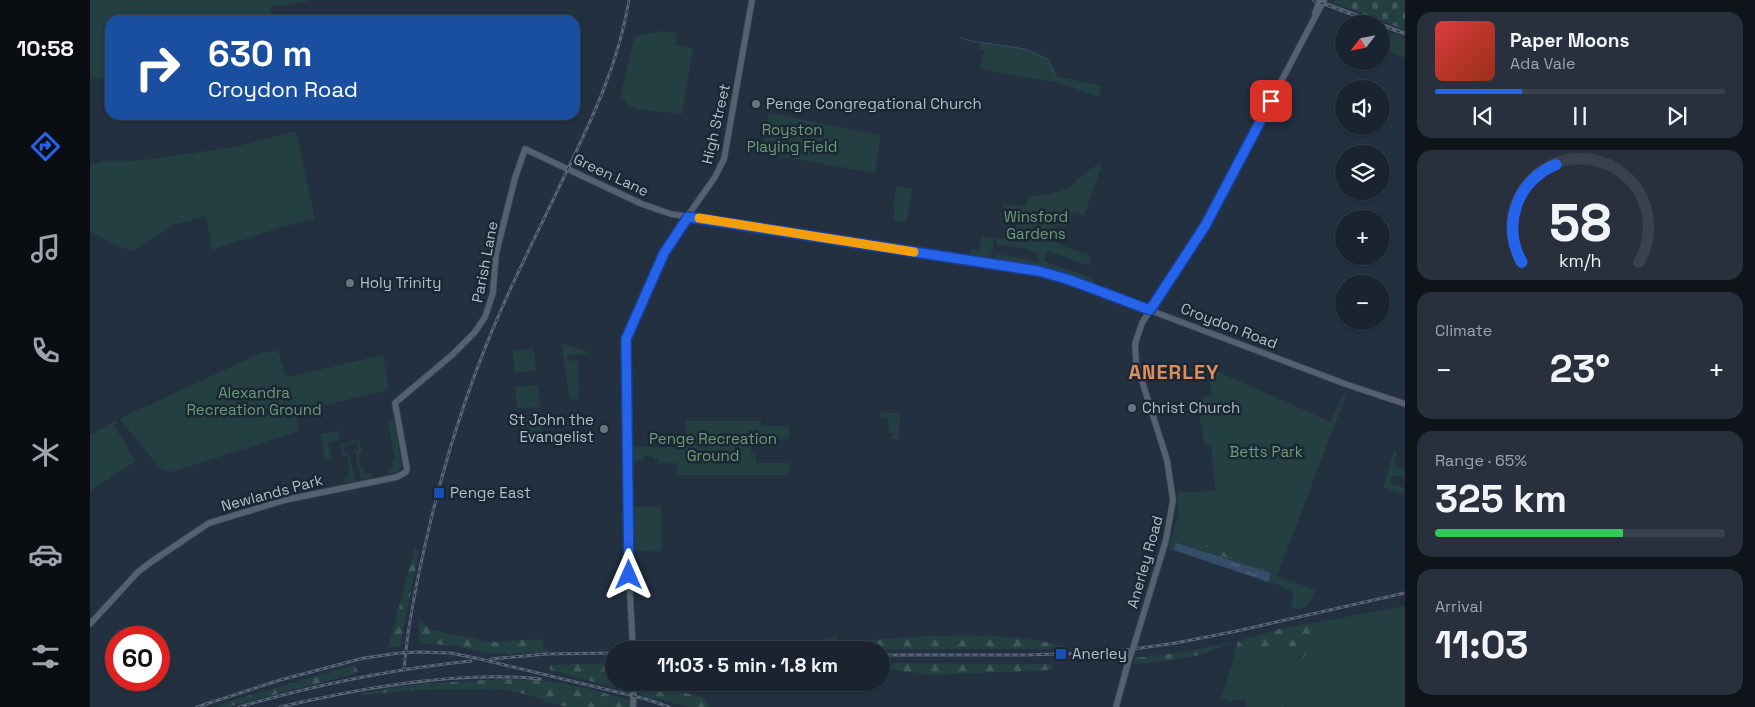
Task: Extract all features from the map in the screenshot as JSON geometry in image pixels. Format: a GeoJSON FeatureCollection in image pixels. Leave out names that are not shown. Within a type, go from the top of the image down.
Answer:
{"type":"FeatureCollection","features":[{"type":"Feature","properties":{"kind":"main road","name":"High Street"},"geometry":{"type":"LineString","coordinates":[[633,641],[629,572],[626,339],[664,253],[716,177],[724,159],[745,49],[752,0]]}},
{"type":"Feature","properties":{"kind":"main road"},"geometry":{"type":"LineString","coordinates":[[1312,22],[1320,0]]}},
{"type":"Feature","properties":{"kind":"main road"},"geometry":{"type":"LineString","coordinates":[[1312,22],[1324,0]]}},
{"type":"Feature","properties":{"kind":"main road","name":"Anerley Road"},"geometry":{"type":"LineString","coordinates":[[1116,707],[1166,540],[1173,502],[1167,460],[1141,382],[1135,357],[1137,335],[1150,310],[1205,226],[1312,22]]}},
{"type":"Feature","properties":{"kind":"main road","name":"Green Lane"},"geometry":{"type":"LineString","coordinates":[[525,149],[642,204],[671,214],[688,217]]}},
{"type":"Feature","properties":{"kind":"main road","name":"Parish Lane"},"geometry":{"type":"LineString","coordinates":[[406,472],[407,468],[395,402],[452,355],[475,332],[485,317],[493,293],[496,254],[515,178],[525,149]]}},
{"type":"Feature","properties":{"kind":"main road","name":"Croydon Road"},"geometry":{"type":"LineString","coordinates":[[688,217],[1038,271],[1067,279],[1348,385],[1405,404]]}},
{"type":"Feature","properties":{"kind":"main road","name":"Newlands Park"},"geometry":{"type":"LineString","coordinates":[[90,624],[138,572],[209,523],[261,506],[397,477],[406,472]]}},
{"type":"Feature","properties":{"kind":"main road"},"geometry":{"type":"LineString","coordinates":[[633,707],[634,691]]}},
{"type":"Feature","properties":{"kind":"green space"},"geometry":{"type":"Polygon","coordinates":[[[90,0],[308,1],[270,7],[272,15],[105,15],[105,79],[90,78],[90,0]]]}},
{"type":"Feature","properties":{"kind":"green space"},"geometry":{"type":"Polygon","coordinates":[[[1334,0],[1405,0],[1405,30],[1390,24],[1390,15],[1366,15],[1333,2],[1334,0]]]}},
{"type":"Feature","properties":{"kind":"green space"},"geometry":{"type":"Polygon","coordinates":[[[662,31],[676,33],[675,45],[693,48],[682,114],[635,109],[620,98],[635,36],[662,31]]]}},
{"type":"Feature","properties":{"kind":"green space"},"geometry":{"type":"Polygon","coordinates":[[[1392,33],[1405,38],[1405,58],[1390,52],[1390,35],[1392,33]]]}},
{"type":"Feature","properties":{"kind":"green space"},"geometry":{"type":"Polygon","coordinates":[[[981,42],[1026,49],[1044,56],[1049,60],[1056,76],[1101,86],[1099,97],[1059,83],[979,68],[984,51],[979,49],[981,42]]]}},
{"type":"Feature","properties":{"kind":"green space","name":"Royston Playing Field"},"geometry":{"type":"Polygon","coordinates":[[[769,113],[881,135],[875,173],[772,155],[772,144],[764,142],[769,113]]]}},
{"type":"Feature","properties":{"kind":"green space"},"geometry":{"type":"Polygon","coordinates":[[[296,131],[315,219],[282,227],[212,250],[206,216],[176,224],[133,251],[112,244],[90,231],[90,165],[103,161],[129,161],[234,147],[296,131]]]}},
{"type":"Feature","properties":{"kind":"green space","name":"Winsford Gardens"},"geometry":{"type":"Polygon","coordinates":[[[1102,165],[1084,215],[1072,212],[1066,227],[1057,225],[1051,241],[1091,256],[1089,266],[1048,251],[1044,261],[1095,279],[1093,283],[1039,267],[996,261],[997,254],[1037,262],[1039,254],[1022,248],[996,245],[997,238],[1013,240],[1017,222],[1001,216],[1003,204],[1025,206],[1030,196],[1049,194],[1068,188],[1088,170],[1102,165]]]}},
{"type":"Feature","properties":{"kind":"green space"},"geometry":{"type":"Polygon","coordinates":[[[896,186],[913,189],[906,223],[893,221],[896,186]]]}},
{"type":"Feature","properties":{"kind":"green space"},"geometry":{"type":"Polygon","coordinates":[[[982,236],[994,239],[990,261],[969,257],[971,249],[979,250],[982,236]]]}},
{"type":"Feature","properties":{"kind":"green space"},"geometry":{"type":"Polygon","coordinates":[[[560,342],[593,354],[567,355],[567,360],[578,361],[579,399],[569,399],[560,342]]]}},
{"type":"Feature","properties":{"kind":"green space"},"geometry":{"type":"Polygon","coordinates":[[[534,349],[536,371],[514,373],[513,350],[534,349]]]}},
{"type":"Feature","properties":{"kind":"green space","name":"Alexandra Recreation Ground"},"geometry":{"type":"Polygon","coordinates":[[[278,350],[285,374],[288,377],[383,355],[389,390],[295,412],[299,431],[172,472],[162,470],[120,420],[261,353],[278,350]]]}},
{"type":"Feature","properties":{"kind":"green space","name":"Betts Park"},"geometry":{"type":"Polygon","coordinates":[[[1205,366],[1331,422],[1343,394],[1346,395],[1277,576],[1316,590],[1310,602],[1300,609],[1291,608],[1293,592],[1279,585],[1168,549],[1178,516],[1177,493],[1215,490],[1211,445],[1205,445],[1196,400],[1213,394],[1205,366]]]}},
{"type":"Feature","properties":{"kind":"green space"},"geometry":{"type":"Polygon","coordinates":[[[538,385],[540,407],[517,408],[515,387],[538,385]]]}},
{"type":"Feature","properties":{"kind":"green space"},"geometry":{"type":"Polygon","coordinates":[[[881,413],[900,413],[899,439],[892,439],[892,435],[895,435],[895,433],[889,433],[888,418],[881,418],[881,413]]]}},
{"type":"Feature","properties":{"kind":"green space"},"geometry":{"type":"Polygon","coordinates":[[[541,417],[543,443],[522,444],[520,418],[541,417]]]}},
{"type":"Feature","properties":{"kind":"green space"},"geometry":{"type":"Polygon","coordinates":[[[116,420],[118,423],[114,426],[136,461],[90,491],[90,435],[116,420]]]}},
{"type":"Feature","properties":{"kind":"green space"},"geometry":{"type":"Polygon","coordinates":[[[394,420],[402,467],[398,472],[388,474],[387,469],[393,468],[392,461],[395,460],[388,421],[394,420]]]}},
{"type":"Feature","properties":{"kind":"green space","name":"Penge Recreation Ground"},"geometry":{"type":"Polygon","coordinates":[[[686,421],[761,421],[761,426],[789,426],[789,439],[751,439],[751,453],[756,453],[756,463],[789,463],[789,475],[677,475],[677,463],[658,463],[658,459],[644,456],[644,461],[633,461],[633,446],[686,448],[686,421]]]}},
{"type":"Feature","properties":{"kind":"green space"},"geometry":{"type":"Polygon","coordinates":[[[338,431],[340,440],[328,443],[332,459],[325,460],[320,434],[338,431]]]}},
{"type":"Feature","properties":{"kind":"green space"},"geometry":{"type":"Polygon","coordinates":[[[359,439],[362,452],[358,453],[361,467],[363,467],[365,474],[372,473],[373,477],[361,480],[355,451],[359,450],[357,442],[343,446],[345,453],[349,452],[355,481],[344,483],[343,479],[349,477],[348,470],[350,469],[347,456],[343,456],[340,444],[359,439]]]}},
{"type":"Feature","properties":{"kind":"green space"},"geometry":{"type":"Polygon","coordinates":[[[1394,451],[1397,453],[1394,465],[1405,468],[1405,478],[1392,475],[1390,483],[1405,488],[1404,494],[1383,488],[1394,451]]]}},
{"type":"Feature","properties":{"kind":"green space"},"geometry":{"type":"Polygon","coordinates":[[[661,506],[662,551],[635,551],[634,507],[661,506]]]}},
{"type":"Feature","properties":{"kind":"green space"},"geometry":{"type":"Polygon","coordinates":[[[1190,541],[1195,541],[1259,563],[1264,570],[1186,544],[1190,541]]]}},
{"type":"Feature","properties":{"kind":"green space"},"geometry":{"type":"Polygon","coordinates":[[[415,547],[419,552],[400,646],[388,648],[415,547]]]}},
{"type":"Feature","properties":{"kind":"green space"},"geometry":{"type":"Polygon","coordinates":[[[1405,606],[1405,707],[1286,707],[1286,704],[1285,707],[1246,707],[1245,700],[1226,701],[1226,698],[1221,699],[1233,660],[1239,661],[1242,656],[1252,650],[1262,648],[1273,649],[1288,645],[1294,653],[1303,658],[1318,622],[1405,606]]]}},
{"type":"Feature","properties":{"kind":"green space"},"geometry":{"type":"Polygon","coordinates":[[[419,619],[431,630],[490,642],[543,639],[544,650],[549,650],[549,652],[491,654],[455,646],[419,643],[419,619]]]}},
{"type":"Feature","properties":{"kind":"green space"},"geometry":{"type":"Polygon","coordinates":[[[1318,622],[1304,658],[1294,653],[1288,645],[1273,649],[1262,648],[1252,650],[1242,656],[1240,660],[1233,660],[1238,641],[1275,630],[1318,622]]]}},
{"type":"Feature","properties":{"kind":"green space"},"geometry":{"type":"Polygon","coordinates":[[[837,634],[838,641],[637,641],[820,640],[829,639],[837,634]]]}},
{"type":"Feature","properties":{"kind":"green space"},"geometry":{"type":"Polygon","coordinates":[[[926,636],[985,636],[1043,642],[1072,648],[890,649],[890,641],[863,641],[926,636]]]}},
{"type":"Feature","properties":{"kind":"green space"},"geometry":{"type":"Polygon","coordinates":[[[1237,641],[1199,655],[1167,661],[1134,664],[1135,658],[1183,652],[1237,641]]]}},
{"type":"Feature","properties":{"kind":"green space"},"geometry":{"type":"Polygon","coordinates":[[[605,663],[605,685],[550,670],[550,665],[605,663]]]}},
{"type":"Feature","properties":{"kind":"green space"},"geometry":{"type":"Polygon","coordinates":[[[890,663],[1052,664],[1052,670],[932,675],[890,670],[890,663]]]}},
{"type":"Feature","properties":{"kind":"green space"},"geometry":{"type":"Polygon","coordinates":[[[355,665],[358,673],[227,707],[216,707],[233,700],[355,665]]]}},
{"type":"Feature","properties":{"kind":"green space"},"geometry":{"type":"Polygon","coordinates":[[[501,679],[542,680],[586,688],[629,700],[630,707],[568,707],[502,689],[418,690],[362,695],[361,693],[417,684],[501,679]]]}},
{"type":"Feature","properties":{"kind":"green space"},"geometry":{"type":"Polygon","coordinates":[[[638,691],[678,691],[704,698],[706,704],[710,707],[689,707],[638,694],[638,691]]]}},
{"type":"Feature","properties":{"kind":"water"},"geometry":{"type":"Polygon","coordinates":[[[1176,543],[1271,573],[1268,582],[1174,550],[1176,543]]]}},
{"type":"Feature","properties":{"kind":"waterway"},"geometry":{"type":"LineString","coordinates":[[961,38],[1026,49],[1048,60],[1056,76]]}},
{"type":"Feature","properties":{"kind":"tram line"},"geometry":{"type":"LineString","coordinates":[[1320,0],[1405,32]]}},
{"type":"Feature","properties":{"kind":"railway"},"geometry":{"type":"LineString","coordinates":[[404,669],[417,580],[436,498],[463,408],[496,321],[585,134],[603,90],[619,46],[629,0]]}},
{"type":"Feature","properties":{"kind":"railway"},"geometry":{"type":"LineString","coordinates":[[1313,0],[1354,15]]}},
{"type":"Feature","properties":{"kind":"railway"},"geometry":{"type":"LineString","coordinates":[[1390,28],[1405,34]]}},
{"type":"Feature","properties":{"kind":"railway"},"geometry":{"type":"LineString","coordinates":[[890,655],[1024,655],[1126,650],[1176,643],[1237,631],[1405,593]]}},
{"type":"Feature","properties":{"kind":"railway"},"geometry":{"type":"LineString","coordinates":[[197,707],[280,680],[364,658],[419,652],[451,653],[480,659],[646,699],[669,707]]}},
{"type":"Feature","properties":{"kind":"railway"},"geometry":{"type":"LineString","coordinates":[[491,659],[546,654],[605,653]]}},
{"type":"Feature","properties":{"kind":"railway"},"geometry":{"type":"LineString","coordinates":[[239,707],[354,679],[412,668],[471,661]]}},
{"type":"Feature","properties":{"kind":"railway"},"geometry":{"type":"LineString","coordinates":[[280,707],[343,693],[409,682],[476,677],[540,679]]}},
{"type":"Feature","properties":{"kind":"slow traffic"},"geometry":{"type":"LineString","coordinates":[[699,218],[914,252]]}},
{"type":"Feature","properties":{"kind":"place","name":"Penge Congregational Church"},"geometry":{"type":"Point","coordinates":[756,104]}},
{"type":"Feature","properties":{"kind":"place","name":"Holy Trinity"},"geometry":{"type":"Point","coordinates":[350,283]}},
{"type":"Feature","properties":{"kind":"place","name":"Christ Church"},"geometry":{"type":"Point","coordinates":[1132,408]}},
{"type":"Feature","properties":{"kind":"place","name":"St John the Evangelist"},"geometry":{"type":"Point","coordinates":[604,429]}},
{"type":"Feature","properties":{"kind":"place","name":"Penge East"},"geometry":{"type":"Point","coordinates":[439,493]}},
{"type":"Feature","properties":{"kind":"place","name":"Anerley"},"geometry":{"type":"Point","coordinates":[1061,654]}},
{"type":"Feature","properties":{"kind":"district","name":"ANERLEY"},"geometry":{"type":"Point","coordinates":[1174,372]}},
{"type":"Feature","properties":{"kind":"route"},"geometry":{"type":"LineString","coordinates":[[629,575],[626,339],[664,253],[688,217],[1038,271],[1067,279],[1150,310],[1205,226],[1271,101]]}}]}
